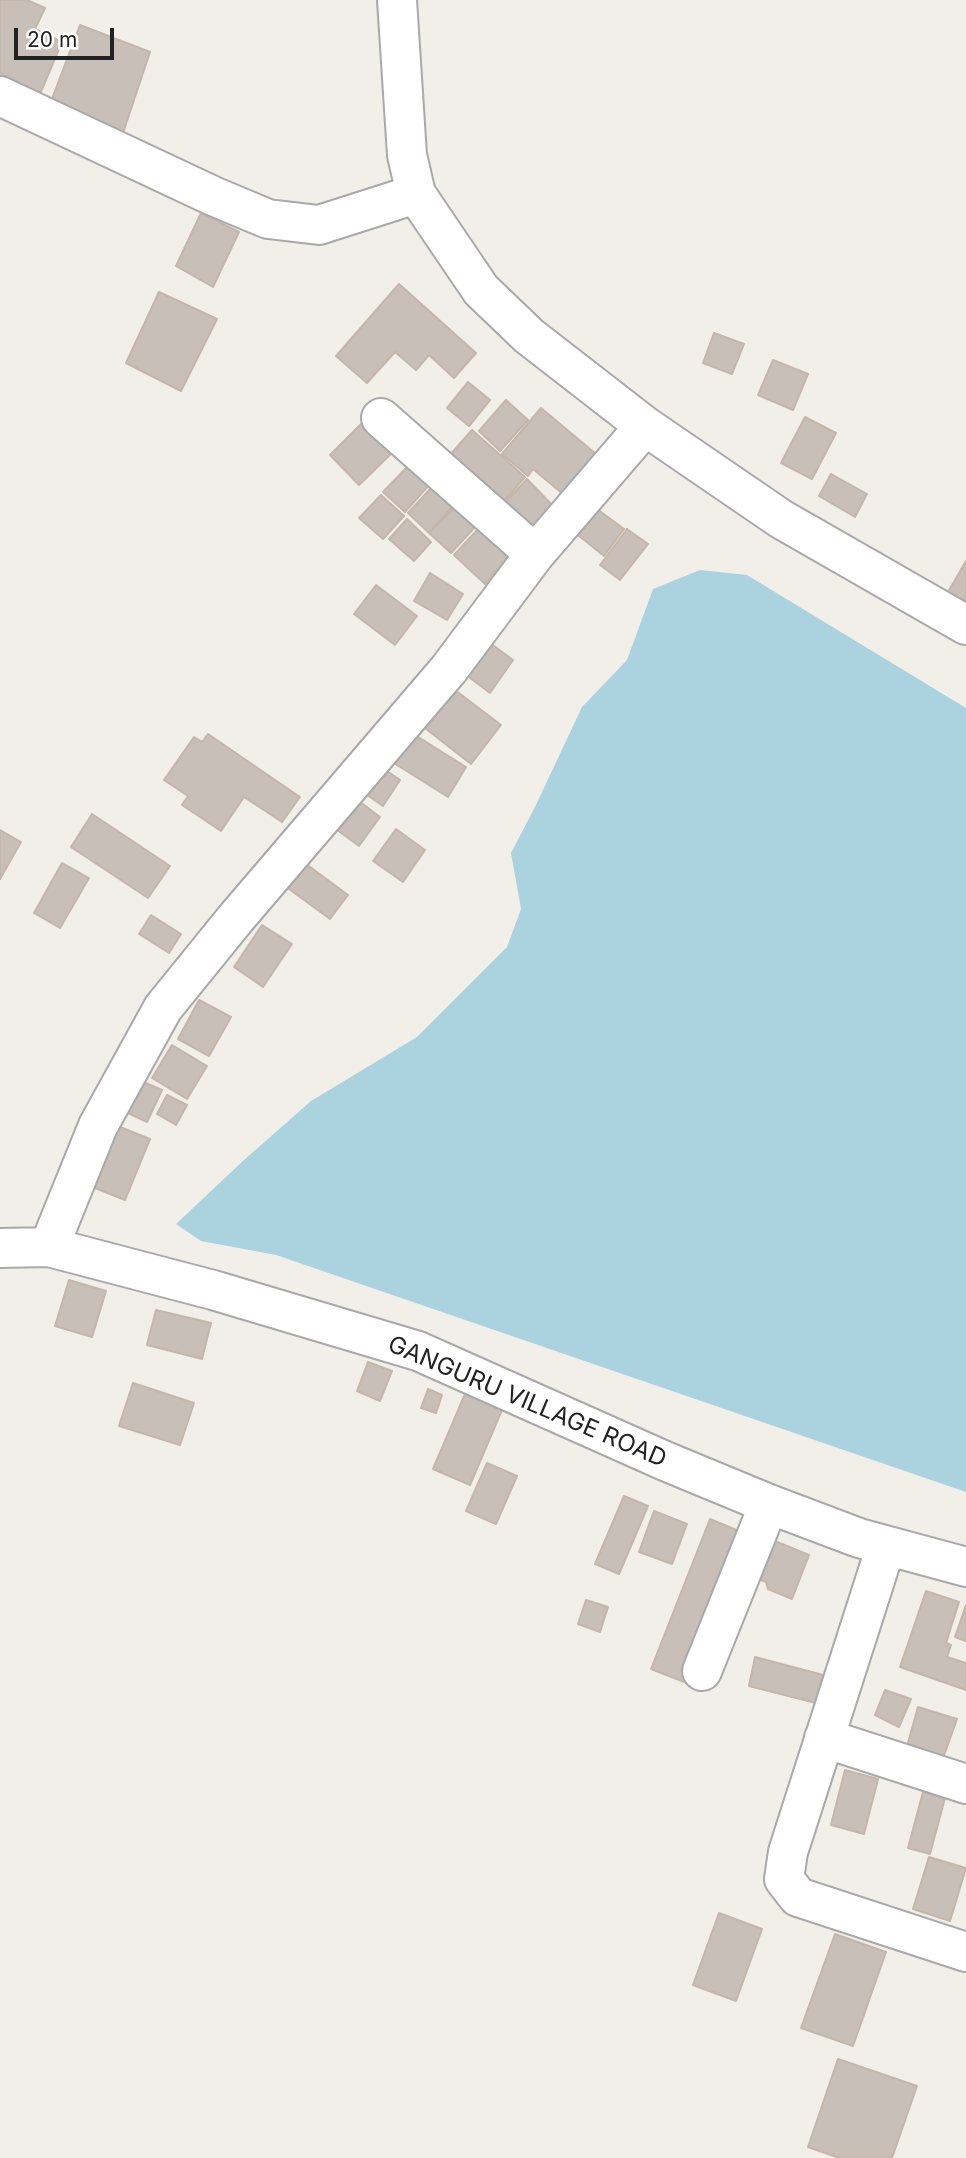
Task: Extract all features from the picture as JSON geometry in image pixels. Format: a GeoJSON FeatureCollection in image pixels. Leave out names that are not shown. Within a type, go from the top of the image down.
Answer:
{"type":"FeatureCollection","features":[{"type":"Feature","properties":{"kind":"street"},"geometry":{"type":"LineString","coordinates":[[397,0],[407,155],[416,194],[481,290],[528,336],[645,426],[781,519],[966,625]]}},
{"type":"Feature","properties":{"kind":"street"},"geometry":{"type":"LineString","coordinates":[[0,96],[268,219],[319,225],[416,194]]}},
{"type":"Feature","properties":{"kind":"street"},"geometry":{"type":"LineString","coordinates":[[381,418],[535,554]]}},
{"type":"Feature","properties":{"kind":"street"},"geometry":{"type":"LineString","coordinates":[[48,1247],[98,1126],[163,1008],[236,918],[449,669],[535,554],[645,426]]}},
{"type":"Feature","properties":{"kind":"street","name":"GANGURU VILLAGE ROAD"},"geometry":{"type":"LineString","coordinates":[[0,1248],[48,1247],[213,1290],[418,1350],[665,1461],[769,1504],[859,1538],[966,1567]]}},
{"type":"Feature","properties":{"kind":"street"},"geometry":{"type":"LineString","coordinates":[[702,1671],[769,1504]]}},
{"type":"Feature","properties":{"kind":"street"},"geometry":{"type":"LineString","coordinates":[[886,1546],[788,1852],[785,1879],[798,1897],[966,1952]]}},
{"type":"Feature","properties":{"kind":"street"},"geometry":{"type":"LineString","coordinates":[[824,1738],[966,1784]]}},
{"type":"Feature","properties":{"kind":"water"},"geometry":{"type":"Polygon","coordinates":[[[700,570],[747,575],[966,708],[966,1492],[276,1255],[201,1241],[176,1224],[311,1101],[417,1037],[507,947],[521,909],[511,853],[582,707],[627,660],[653,589],[700,570]]]}},
{"type":"Feature","properties":{"kind":"building"},"geometry":{"type":"Polygon","coordinates":[[[0,0],[27,0],[45,8],[35,29],[62,42],[40,94],[0,73],[0,0]]]}},
{"type":"Feature","properties":{"kind":"building"},"geometry":{"type":"Polygon","coordinates":[[[80,25],[150,52],[123,133],[47,112],[80,25]]]}},
{"type":"Feature","properties":{"kind":"building"},"geometry":{"type":"Polygon","coordinates":[[[201,213],[239,232],[213,287],[176,266],[201,213]]]}},
{"type":"Feature","properties":{"kind":"building"},"geometry":{"type":"Polygon","coordinates":[[[399,284],[476,353],[454,378],[429,355],[416,370],[395,352],[367,383],[336,356],[399,284]]]}},
{"type":"Feature","properties":{"kind":"building"},"geometry":{"type":"Polygon","coordinates":[[[159,292],[217,319],[181,391],[126,363],[159,292]]]}},
{"type":"Feature","properties":{"kind":"building"},"geometry":{"type":"Polygon","coordinates":[[[714,333],[744,344],[732,374],[703,363],[714,333]]]}},
{"type":"Feature","properties":{"kind":"building"},"geometry":{"type":"Polygon","coordinates":[[[773,360],[808,374],[793,410],[758,395],[773,360]]]}},
{"type":"Feature","properties":{"kind":"building"},"geometry":{"type":"Polygon","coordinates":[[[468,382],[490,400],[469,426],[447,408],[468,382]]]}},
{"type":"Feature","properties":{"kind":"building"},"geometry":{"type":"Polygon","coordinates":[[[506,400],[528,420],[500,451],[479,431],[506,400]]]}},
{"type":"Feature","properties":{"kind":"building"},"geometry":{"type":"Polygon","coordinates":[[[541,408],[596,454],[563,494],[533,469],[528,476],[502,454],[541,408]]]}},
{"type":"Feature","properties":{"kind":"building"},"geometry":{"type":"Polygon","coordinates":[[[805,417],[836,433],[812,479],[781,463],[805,417]]]}},
{"type":"Feature","properties":{"kind":"building"},"geometry":{"type":"Polygon","coordinates":[[[364,421],[394,451],[359,485],[330,455],[364,421]]]}},
{"type":"Feature","properties":{"kind":"building"},"geometry":{"type":"Polygon","coordinates":[[[472,430],[525,477],[498,508],[441,465],[472,430]]]}},
{"type":"Feature","properties":{"kind":"building"},"geometry":{"type":"Polygon","coordinates":[[[408,466],[429,485],[405,512],[383,492],[408,466]]]}},
{"type":"Feature","properties":{"kind":"building"},"geometry":{"type":"Polygon","coordinates":[[[831,474],[867,494],[855,517],[819,496],[831,474]]]}},
{"type":"Feature","properties":{"kind":"building"},"geometry":{"type":"Polygon","coordinates":[[[527,479],[554,507],[527,534],[500,508],[527,479]]]}},
{"type":"Feature","properties":{"kind":"building"},"geometry":{"type":"Polygon","coordinates":[[[432,487],[453,506],[429,533],[408,513],[432,487]]]}},
{"type":"Feature","properties":{"kind":"building"},"geometry":{"type":"Polygon","coordinates":[[[381,495],[404,516],[383,539],[359,518],[381,495]]]}},
{"type":"Feature","properties":{"kind":"building"},"geometry":{"type":"Polygon","coordinates":[[[454,508],[475,527],[451,553],[429,533],[454,508]]]}},
{"type":"Feature","properties":{"kind":"building"},"geometry":{"type":"Polygon","coordinates":[[[597,509],[624,529],[604,556],[578,535],[597,509]]]}},
{"type":"Feature","properties":{"kind":"building"},"geometry":{"type":"Polygon","coordinates":[[[407,519],[431,542],[414,561],[389,539],[407,519]]]}},
{"type":"Feature","properties":{"kind":"building"},"geometry":{"type":"Polygon","coordinates":[[[479,528],[510,556],[485,584],[454,555],[479,528]]]}},
{"type":"Feature","properties":{"kind":"building"},"geometry":{"type":"Polygon","coordinates":[[[627,529],[648,544],[620,580],[600,565],[627,529]]]}},
{"type":"Feature","properties":{"kind":"building"},"geometry":{"type":"Polygon","coordinates":[[[966,561],[966,602],[948,592],[966,561]]]}},
{"type":"Feature","properties":{"kind":"building"},"geometry":{"type":"Polygon","coordinates":[[[430,573],[463,594],[447,620],[414,601],[430,573]]]}},
{"type":"Feature","properties":{"kind":"building"},"geometry":{"type":"Polygon","coordinates":[[[376,585],[417,616],[395,645],[354,614],[376,585]]]}},
{"type":"Feature","properties":{"kind":"building"},"geometry":{"type":"Polygon","coordinates":[[[486,640],[513,660],[490,693],[462,672],[486,640]]]}},
{"type":"Feature","properties":{"kind":"building"},"geometry":{"type":"Polygon","coordinates":[[[451,687],[501,725],[471,764],[421,725],[451,687]]]}},
{"type":"Feature","properties":{"kind":"building"},"geometry":{"type":"Polygon","coordinates":[[[407,730],[466,767],[448,797],[389,760],[407,730]]]}},
{"type":"Feature","properties":{"kind":"building"},"geometry":{"type":"Polygon","coordinates":[[[208,734],[300,797],[282,822],[244,797],[221,831],[182,805],[188,796],[164,780],[194,737],[202,742],[208,734]]]}},
{"type":"Feature","properties":{"kind":"building"},"geometry":{"type":"Polygon","coordinates":[[[377,764],[400,780],[383,806],[360,790],[377,764]]]}},
{"type":"Feature","properties":{"kind":"building"},"geometry":{"type":"Polygon","coordinates":[[[355,798],[380,817],[359,846],[333,827],[355,798]]]}},
{"type":"Feature","properties":{"kind":"building"},"geometry":{"type":"Polygon","coordinates":[[[92,814],[170,866],[148,898],[71,847],[92,814]]]}},
{"type":"Feature","properties":{"kind":"building"},"geometry":{"type":"Polygon","coordinates":[[[396,829],[425,850],[403,882],[373,861],[396,829]]]}},
{"type":"Feature","properties":{"kind":"building"},"geometry":{"type":"Polygon","coordinates":[[[0,830],[21,842],[0,879],[0,830]]]}},
{"type":"Feature","properties":{"kind":"building"},"geometry":{"type":"Polygon","coordinates":[[[302,861],[348,895],[330,919],[285,886],[302,861]]]}},
{"type":"Feature","properties":{"kind":"building"},"geometry":{"type":"Polygon","coordinates":[[[62,863],[89,878],[60,928],[34,913],[62,863]]]}},
{"type":"Feature","properties":{"kind":"building"},"geometry":{"type":"Polygon","coordinates":[[[151,915],[181,934],[169,953],[139,934],[151,915]]]}},
{"type":"Feature","properties":{"kind":"building"},"geometry":{"type":"Polygon","coordinates":[[[262,925],[292,944],[263,987],[234,967],[262,925]]]}},
{"type":"Feature","properties":{"kind":"building"},"geometry":{"type":"Polygon","coordinates":[[[199,1000],[231,1017],[209,1056],[178,1039],[199,1000]]]}},
{"type":"Feature","properties":{"kind":"building"},"geometry":{"type":"Polygon","coordinates":[[[172,1045],[207,1066],[187,1099],[152,1078],[172,1045]]]}},
{"type":"Feature","properties":{"kind":"building"},"geometry":{"type":"Polygon","coordinates":[[[141,1081],[162,1090],[147,1122],[126,1112],[141,1081]]]}},
{"type":"Feature","properties":{"kind":"building"},"geometry":{"type":"Polygon","coordinates":[[[167,1095],[187,1105],[176,1125],[157,1114],[167,1095]]]}},
{"type":"Feature","properties":{"kind":"building"},"geometry":{"type":"Polygon","coordinates":[[[115,1125],[150,1139],[125,1200],[90,1186],[115,1125]]]}},
{"type":"Feature","properties":{"kind":"building"},"geometry":{"type":"Polygon","coordinates":[[[69,1280],[106,1291],[92,1337],[55,1326],[69,1280]]]}},
{"type":"Feature","properties":{"kind":"building"},"geometry":{"type":"Polygon","coordinates":[[[156,1310],[211,1323],[202,1359],[147,1345],[156,1310]]]}},
{"type":"Feature","properties":{"kind":"building"},"geometry":{"type":"Polygon","coordinates":[[[368,1362],[392,1371],[380,1401],[357,1391],[368,1362]]]}},
{"type":"Feature","properties":{"kind":"building"},"geometry":{"type":"Polygon","coordinates":[[[133,1383],[194,1403],[180,1445],[119,1426],[133,1383]]]}},
{"type":"Feature","properties":{"kind":"building"},"geometry":{"type":"Polygon","coordinates":[[[428,1389],[442,1395],[436,1413],[421,1408],[428,1389]]]}},
{"type":"Feature","properties":{"kind":"building"},"geometry":{"type":"Polygon","coordinates":[[[465,1394],[502,1410],[470,1485],[433,1469],[465,1394]]]}},
{"type":"Feature","properties":{"kind":"building"},"geometry":{"type":"Polygon","coordinates":[[[487,1463],[517,1476],[496,1524],[466,1511],[487,1463]]]}},
{"type":"Feature","properties":{"kind":"building"},"geometry":{"type":"Polygon","coordinates":[[[624,1496],[648,1506],[619,1574],[595,1564],[624,1496]]]}},
{"type":"Feature","properties":{"kind":"building"},"geometry":{"type":"Polygon","coordinates":[[[654,1511],[687,1524],[672,1564],[639,1552],[654,1511]]]}},
{"type":"Feature","properties":{"kind":"building"},"geometry":{"type":"Polygon","coordinates":[[[710,1519],[746,1534],[687,1683],[651,1669],[710,1519]]]}},
{"type":"Feature","properties":{"kind":"building"},"geometry":{"type":"Polygon","coordinates":[[[765,1537],[809,1555],[792,1599],[768,1589],[766,1582],[749,1575],[765,1537]]]}},
{"type":"Feature","properties":{"kind":"building"},"geometry":{"type":"Polygon","coordinates":[[[926,1591],[959,1602],[946,1643],[951,1645],[947,1657],[966,1663],[966,1690],[900,1667],[926,1591]]]}},
{"type":"Feature","properties":{"kind":"building"},"geometry":{"type":"Polygon","coordinates":[[[586,1600],[608,1607],[600,1632],[578,1624],[586,1600]]]}},
{"type":"Feature","properties":{"kind":"building"},"geometry":{"type":"Polygon","coordinates":[[[966,1605],[966,1641],[955,1637],[966,1605]]]}},
{"type":"Feature","properties":{"kind":"building"},"geometry":{"type":"Polygon","coordinates":[[[755,1657],[823,1675],[816,1703],[749,1686],[755,1657]]]}},
{"type":"Feature","properties":{"kind":"building"},"geometry":{"type":"Polygon","coordinates":[[[885,1690],[911,1699],[899,1727],[875,1715],[885,1690]]]}},
{"type":"Feature","properties":{"kind":"building"},"geometry":{"type":"Polygon","coordinates":[[[918,1707],[957,1719],[942,1761],[906,1750],[918,1707]]]}},
{"type":"Feature","properties":{"kind":"building"},"geometry":{"type":"Polygon","coordinates":[[[845,1770],[878,1779],[864,1834],[831,1825],[845,1770]]]}},
{"type":"Feature","properties":{"kind":"building"},"geometry":{"type":"Polygon","coordinates":[[[923,1792],[945,1798],[930,1854],[908,1848],[923,1792]]]}},
{"type":"Feature","properties":{"kind":"building"},"geometry":{"type":"Polygon","coordinates":[[[929,1857],[966,1868],[950,1921],[913,1909],[929,1857]]]}},
{"type":"Feature","properties":{"kind":"building"},"geometry":{"type":"Polygon","coordinates":[[[719,1913],[762,1929],[736,2001],[693,1985],[719,1913]]]}},
{"type":"Feature","properties":{"kind":"building"},"geometry":{"type":"Polygon","coordinates":[[[835,1934],[886,1952],[853,2046],[801,2028],[835,1934]]]}},
{"type":"Feature","properties":{"kind":"building"},"geometry":{"type":"Polygon","coordinates":[[[838,2059],[917,2086],[892,2158],[839,2158],[808,2147],[838,2059]]]}}]}
